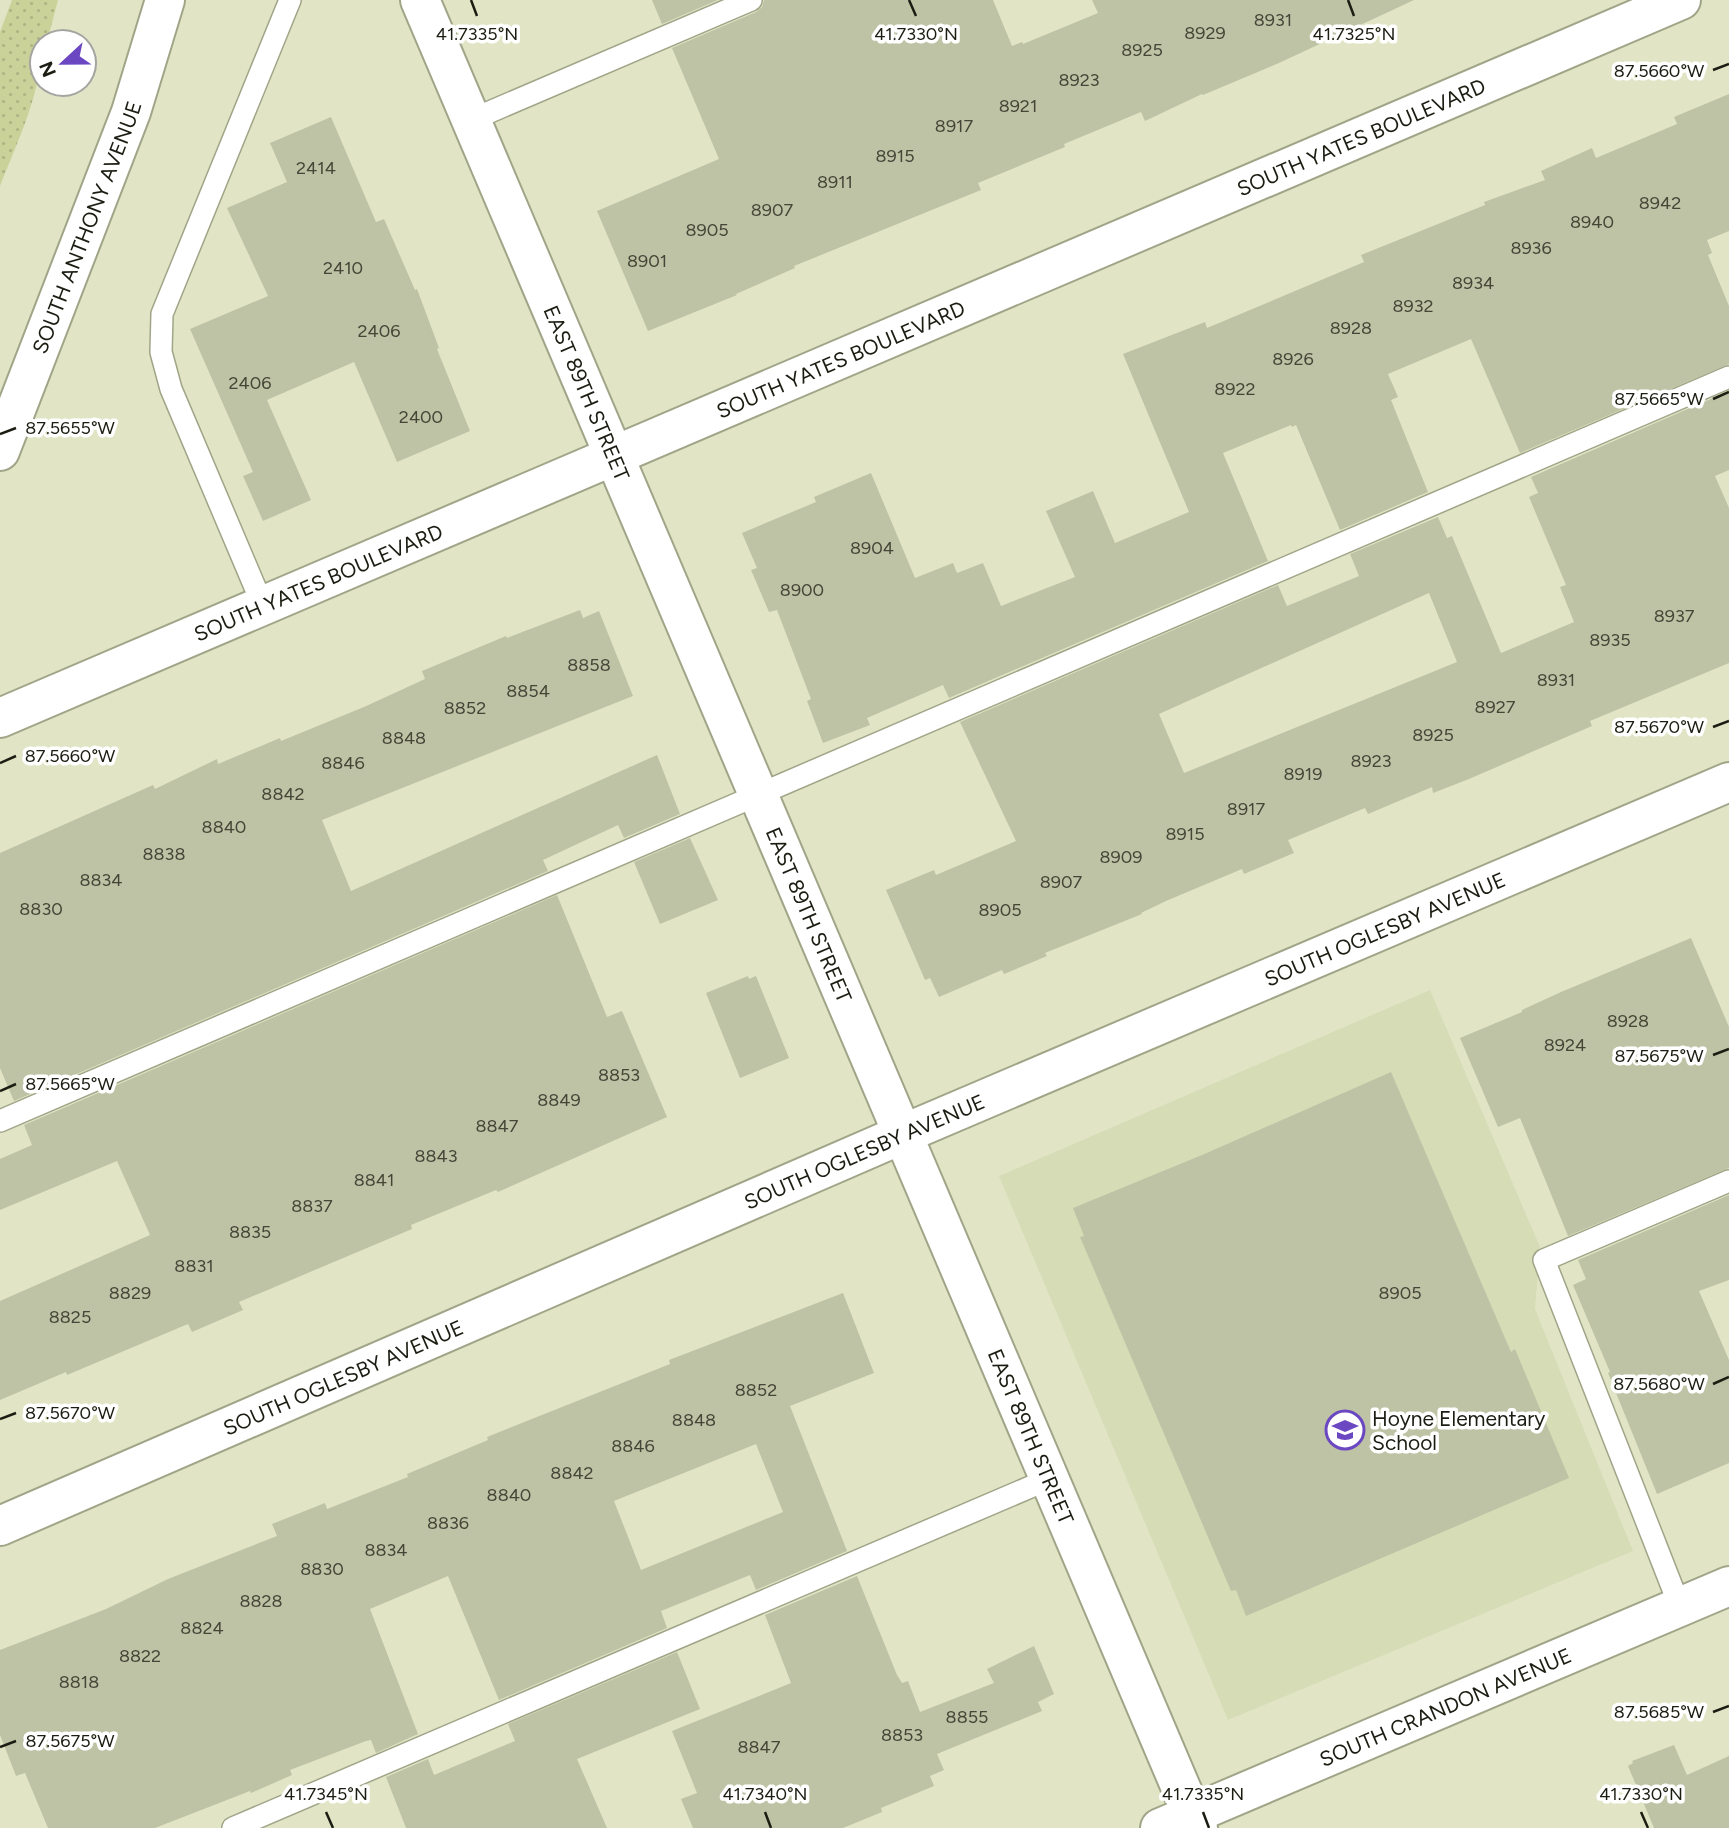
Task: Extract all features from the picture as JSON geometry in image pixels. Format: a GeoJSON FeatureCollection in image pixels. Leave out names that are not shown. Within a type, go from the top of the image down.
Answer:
{"type":"FeatureCollection","features":[{"type":"Feature","properties":{"kind":"street","name":"SOUTH ANTHONY AVENUE"},"geometry":{"type":"LineString","coordinates":[[0,450],[131,113],[165,0]]}},
{"type":"Feature","properties":{"kind":"street","name":"EAST 89TH STREET"},"geometry":{"type":"LineString","coordinates":[[420,0],[1049,1479],[1183,1823]]}},
{"type":"Feature","properties":{"kind":"street","name":"SOUTH YATES BOULEVARD"},"geometry":{"type":"LineString","coordinates":[[0,718],[1681,0]]}},
{"type":"Feature","properties":{"kind":"street","name":"SOUTH OGLESBY AVENUE"},"geometry":{"type":"LineString","coordinates":[[0,1526],[903,1134],[1729,782]]}},
{"type":"Feature","properties":{"kind":"street","name":"SOUTH CRANDON AVENUE"},"geometry":{"type":"LineString","coordinates":[[1183,1823],[1729,1586]]}},
{"type":"Feature","properties":{"kind":"lane"},"geometry":{"type":"LineString","coordinates":[[263,606],[171,389],[161,352],[162,314],[290,0]]}},
{"type":"Feature","properties":{"kind":"lane"},"geometry":{"type":"LineString","coordinates":[[471,120],[751,0]]}},
{"type":"Feature","properties":{"kind":"lane"},"geometry":{"type":"LineString","coordinates":[[0,1121],[1729,377]]}},
{"type":"Feature","properties":{"kind":"lane"},"geometry":{"type":"LineString","coordinates":[[1680,1607],[1544,1260],[1729,1181]]}},
{"type":"Feature","properties":{"kind":"lane"},"geometry":{"type":"LineString","coordinates":[[233,1828],[1049,1479]]}},
{"type":"Feature","properties":{"kind":"shaded area"},"geometry":{"type":"Polygon","coordinates":[[[12,0],[58,0],[51,28],[28,28],[28,98],[33,98],[0,186],[0,32],[12,0]]]}},
{"type":"Feature","properties":{"kind":"shaded area","name":"Hoyne Elementary School"},"geometry":{"type":"Polygon","coordinates":[[[1430,990],[1540,1247],[1535,1309],[1633,1551],[1228,1720],[999,1176],[1430,990]]]}},
{"type":"Feature","properties":{"kind":"building"},"geometry":{"type":"Polygon","coordinates":[[[652,0],[718,0],[662,24],[652,0]]]}},
{"type":"Feature","properties":{"kind":"building"},"geometry":{"type":"Polygon","coordinates":[[[764,0],[993,0],[1012,46],[1098,13],[1092,0],[1414,0],[1145,121],[1141,112],[1064,144],[1065,147],[978,183],[981,190],[794,266],[795,268],[737,295],[648,331],[597,211],[719,159],[672,48],[756,12],[762,7],[764,0]]]}},
{"type":"Feature","properties":{"kind":"building"},"geometry":{"type":"Polygon","coordinates":[[[1729,94],[1729,231],[1707,240],[1712,253],[1708,255],[1729,306],[1729,364],[1520,453],[1471,339],[1388,374],[1398,397],[1391,400],[1428,492],[1340,530],[1296,425],[1223,453],[1268,561],[949,698],[943,685],[867,718],[870,725],[823,743],[807,701],[811,699],[777,610],[769,612],[751,570],[757,568],[742,533],[816,502],[814,497],[871,473],[915,578],[953,563],[957,573],[983,563],[1001,606],[1075,577],[1046,511],[1093,491],[1115,543],[1189,512],[1123,354],[1205,322],[1207,328],[1364,262],[1361,255],[1485,205],[1484,202],[1545,180],[1541,171],[1592,148],[1596,158],[1677,124],[1674,117],[1729,94]]]}},
{"type":"Feature","properties":{"kind":"building"},"geometry":{"type":"Polygon","coordinates":[[[331,117],[376,222],[384,219],[415,290],[417,289],[439,348],[437,349],[470,431],[397,462],[354,362],[267,400],[311,500],[263,521],[243,476],[253,472],[190,329],[268,296],[227,208],[287,182],[270,143],[331,117]]]}},
{"type":"Feature","properties":{"kind":"building"},"geometry":{"type":"Polygon","coordinates":[[[1729,391],[1729,470],[1715,476],[1729,508],[1729,663],[1590,721],[1592,726],[1469,779],[1433,793],[1432,787],[1368,814],[1365,808],[1288,840],[1294,853],[1244,874],[1242,869],[1142,914],[1045,953],[1047,956],[1004,974],[1002,970],[939,997],[930,978],[925,980],[886,890],[934,870],[936,875],[1016,841],[960,722],[1278,585],[1287,606],[1359,576],[1350,554],[1438,517],[1447,538],[1452,536],[1501,653],[1574,622],[1560,587],[1566,585],[1529,497],[1538,493],[1531,477],[1729,391]],[[1429,593],[1159,714],[1184,773],[1457,662],[1429,593]]]}},
{"type":"Feature","properties":{"kind":"building"},"geometry":{"type":"Polygon","coordinates":[[[580,610],[583,618],[599,611],[633,696],[322,820],[351,891],[657,755],[680,814],[624,838],[618,825],[543,860],[548,871],[14,1101],[0,1068],[0,853],[153,785],[155,789],[217,759],[218,764],[364,707],[425,679],[422,671],[506,636],[507,638],[580,610]]]}},
{"type":"Feature","properties":{"kind":"building"},"geometry":{"type":"Polygon","coordinates":[[[690,838],[718,900],[660,924],[634,862],[690,838]]]}},
{"type":"Feature","properties":{"kind":"building"},"geometry":{"type":"Polygon","coordinates":[[[557,895],[607,1017],[622,1011],[667,1117],[498,1192],[496,1190],[411,1225],[412,1229],[239,1302],[243,1310],[192,1332],[188,1324],[0,1400],[0,1301],[150,1235],[117,1161],[0,1210],[0,1159],[32,1145],[24,1125],[557,895]]]}},
{"type":"Feature","properties":{"kind":"building"},"geometry":{"type":"Polygon","coordinates":[[[1691,938],[1729,1027],[1729,1168],[1568,1236],[1520,1118],[1498,1127],[1460,1038],[1691,938]]]}},
{"type":"Feature","properties":{"kind":"building"},"geometry":{"type":"Polygon","coordinates":[[[748,976],[749,979],[756,976],[789,1058],[740,1078],[706,993],[748,976]]]}},
{"type":"Feature","properties":{"kind":"building"},"geometry":{"type":"Polygon","coordinates":[[[1391,1072],[1511,1352],[1515,1349],[1569,1478],[1246,1616],[1236,1590],[1231,1591],[1080,1237],[1084,1236],[1073,1208],[1391,1072]]]}},
{"type":"Feature","properties":{"kind":"building"},"geometry":{"type":"Polygon","coordinates":[[[1729,1195],[1729,1280],[1699,1291],[1729,1360],[1729,1463],[1657,1494],[1573,1285],[1586,1279],[1578,1260],[1729,1195]]]}},
{"type":"Feature","properties":{"kind":"building"},"geometry":{"type":"Polygon","coordinates":[[[843,1293],[874,1373],[790,1406],[847,1551],[756,1590],[750,1575],[661,1611],[667,1628],[499,1700],[448,1576],[370,1609],[418,1734],[376,1753],[371,1740],[366,1741],[290,1770],[292,1775],[251,1793],[250,1791],[155,1828],[48,1828],[25,1773],[16,1776],[0,1735],[0,1650],[106,1609],[168,1579],[277,1536],[272,1524],[325,1503],[327,1509],[408,1477],[407,1474],[488,1440],[487,1437],[670,1364],[669,1360],[843,1293]],[[756,1444],[614,1501],[641,1570],[783,1512],[756,1444]]]}},
{"type":"Feature","properties":{"kind":"building"},"geometry":{"type":"Polygon","coordinates":[[[857,1576],[897,1675],[902,1683],[908,1681],[920,1712],[994,1683],[987,1669],[1034,1646],[1054,1694],[1038,1702],[1042,1711],[937,1754],[944,1770],[930,1776],[934,1786],[881,1808],[882,1812],[843,1828],[693,1828],[681,1799],[697,1793],[672,1731],[791,1683],[765,1615],[857,1576]]]}},
{"type":"Feature","properties":{"kind":"building"},"geometry":{"type":"Polygon","coordinates":[[[677,1652],[700,1709],[577,1759],[607,1828],[406,1828],[386,1777],[428,1759],[434,1775],[515,1741],[508,1724],[677,1652]]]}},
{"type":"Feature","properties":{"kind":"building"},"geometry":{"type":"Polygon","coordinates":[[[1674,1745],[1687,1775],[1729,1756],[1729,1828],[1654,1828],[1628,1766],[1632,1761],[1674,1745]]]}},
{"type":"Feature","properties":{"kind":"place","name":"Hoyne Elementary School"},"geometry":{"type":"Point","coordinates":[1345,1430]}}]}
